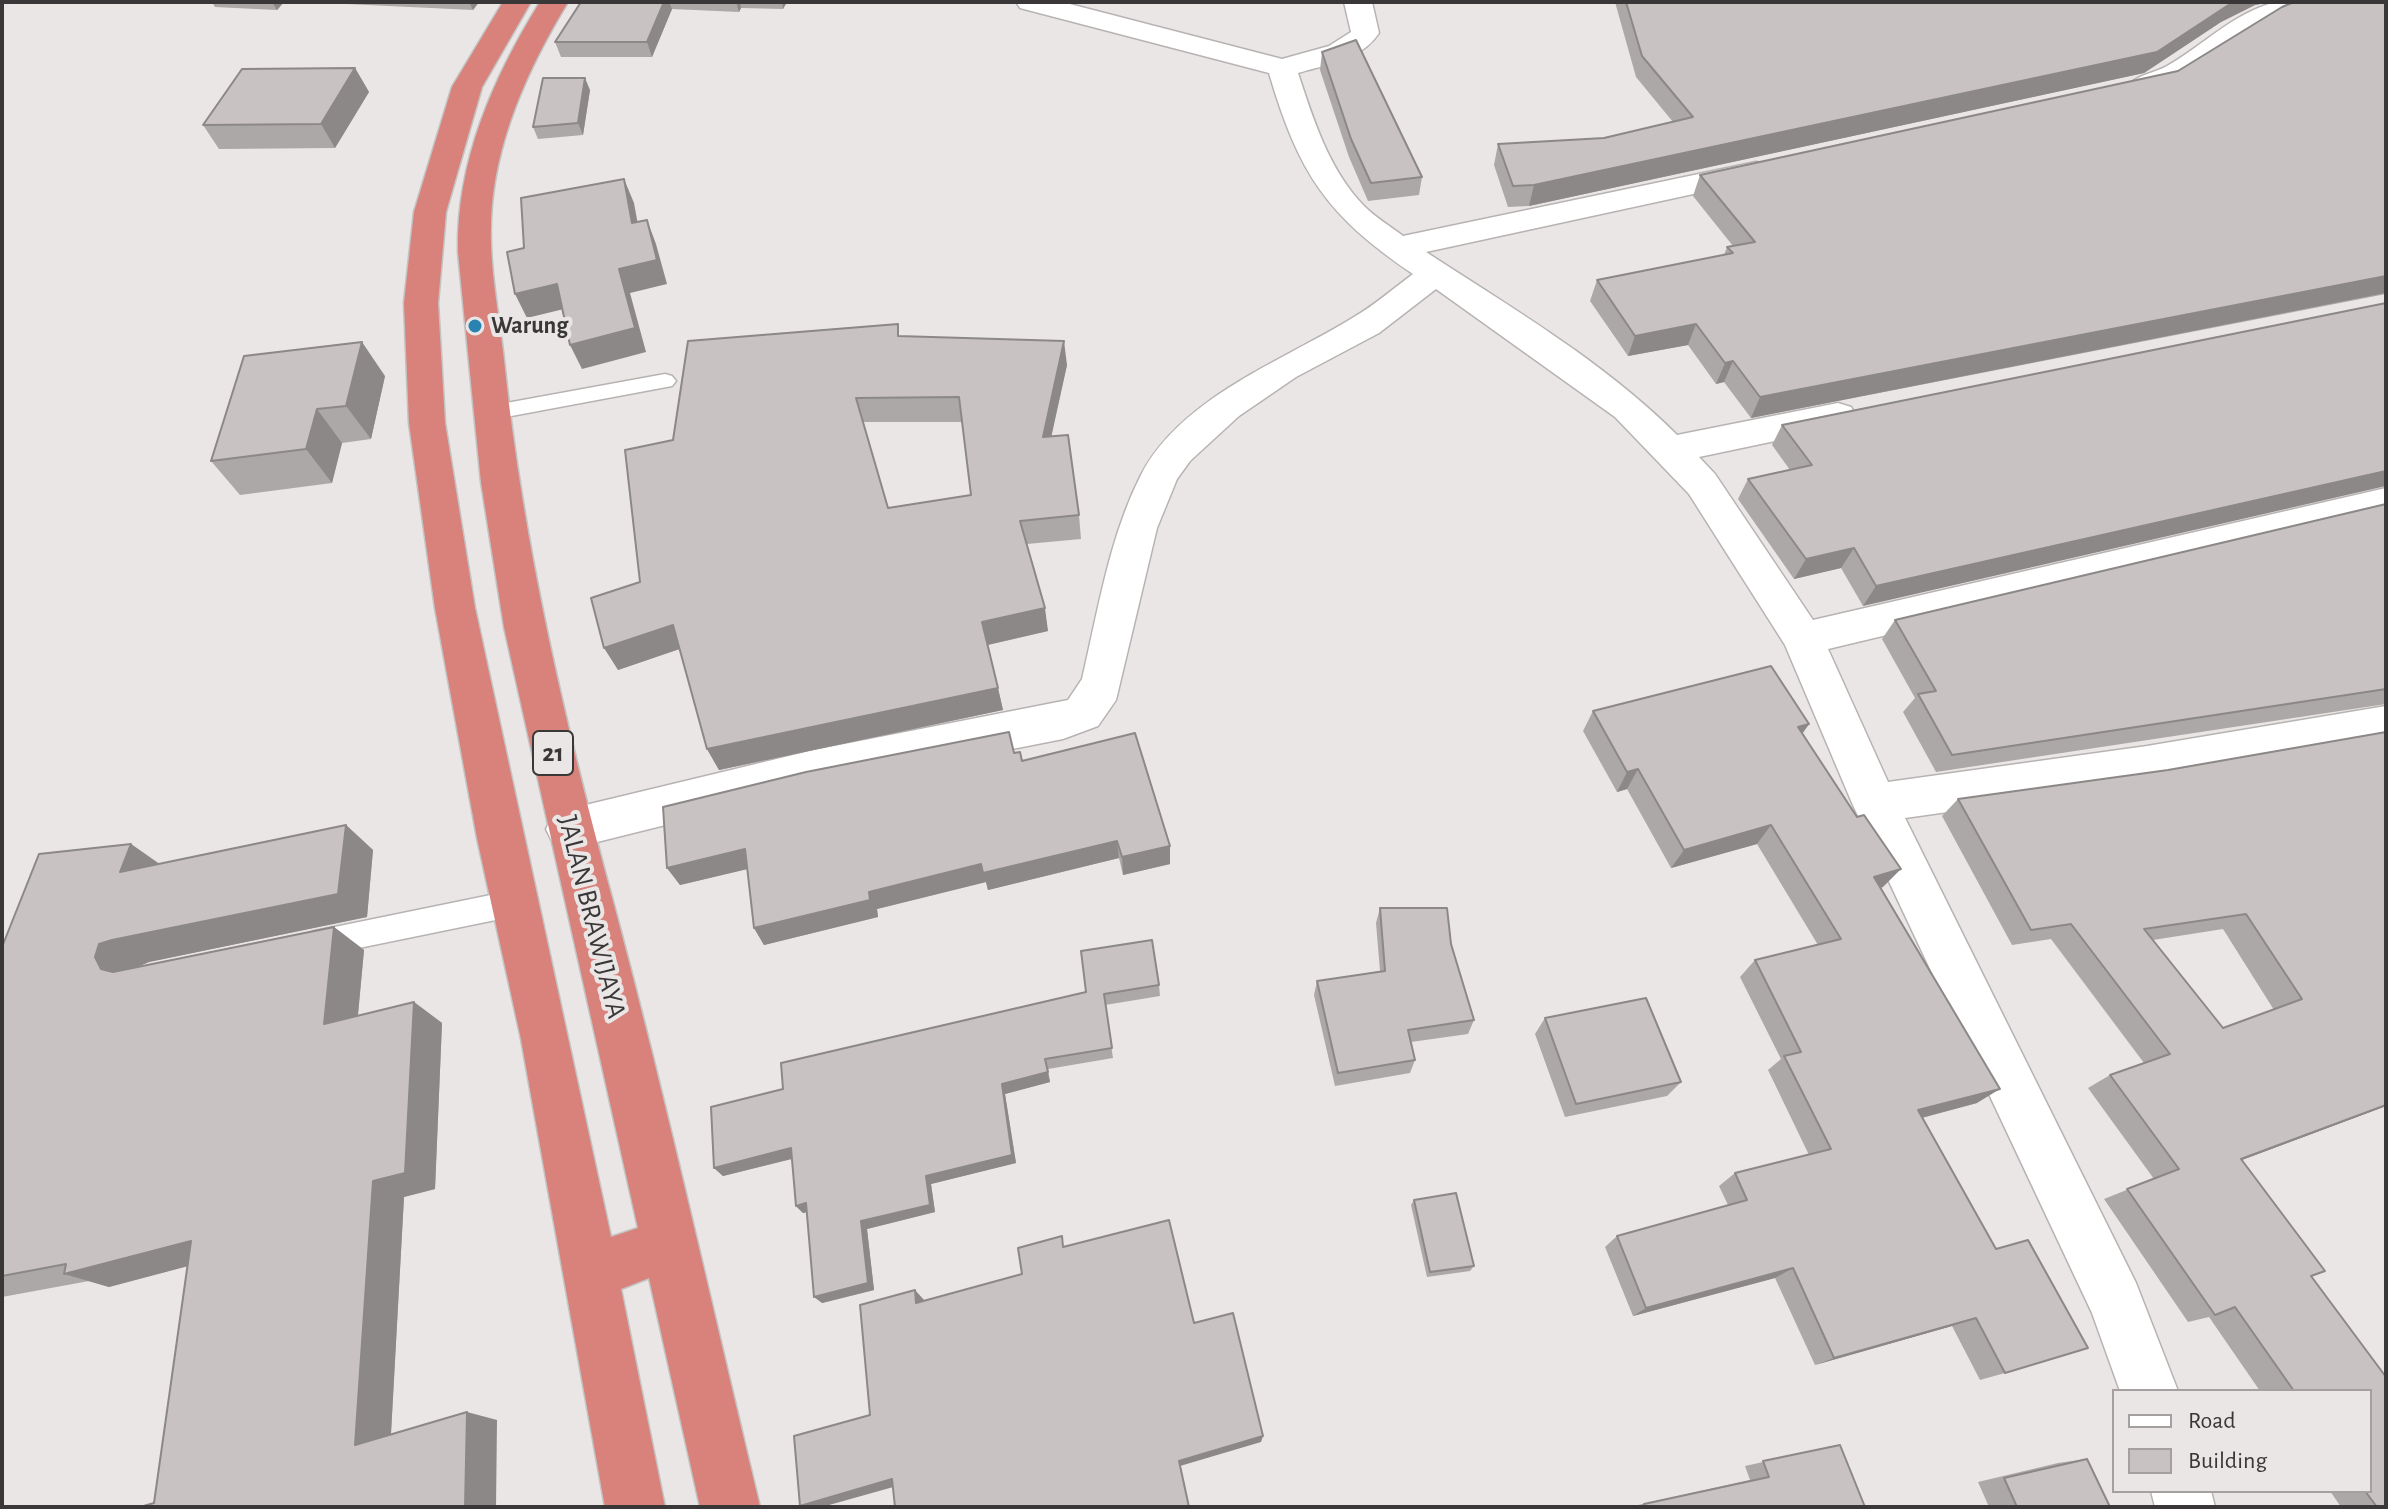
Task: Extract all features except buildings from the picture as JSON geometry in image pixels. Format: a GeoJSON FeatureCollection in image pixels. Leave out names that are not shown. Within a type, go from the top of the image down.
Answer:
{"type":"FeatureCollection","features":[{"type":"Feature","properties":{"kind":"highway"},"geometry":{"type":"LineString","coordinates":[[517,2],[467,87],[449,137],[430,212],[421,303],[427,423],[455,608],[546,1039],[635,1507]]}},
{"type":"Feature","properties":{"kind":"highway","name":"JALAN BRAWIJAYA"},"geometry":{"type":"LineString","coordinates":[[554,2],[528,44],[504,98],[484,159],[475,206],[490,413],[515,577],[569,829],[670,1243],[730,1507]]}},
{"type":"Feature","properties":{"kind":"highway"},"geometry":{"type":"LineString","coordinates":[[590,1273],[670,1243]]}},
{"type":"Feature","properties":{"kind":"street"},"geometry":{"type":"LineString","coordinates":[[1030,2],[1282,68],[1349,48],[1360,40],[1365,33],[1358,2]]}},
{"type":"Feature","properties":{"kind":"street"},"geometry":{"type":"LineString","coordinates":[[2116,91],[2154,83],[2185,68],[2235,31],[2273,11],[2328,2]]}},
{"type":"Feature","properties":{"kind":"street"},"geometry":{"type":"LineString","coordinates":[[1282,68],[1297,117],[1325,177],[1353,213],[1397,248],[1628,408],[1702,484],[1803,639],[1875,803],[2116,1303],[2148,1389]]}},
{"type":"Feature","properties":{"kind":"street"},"geometry":{"type":"LineString","coordinates":[[1397,248],[1680,190],[1779,165]]}},
{"type":"Feature","properties":{"kind":"street"},"geometry":{"type":"LineString","coordinates":[[569,829],[911,748],[1022,732],[1083,713],[1095,700],[1103,679],[1138,528],[1160,475],[1177,452],[1226,407],[1283,369],[1367,325],[1435,274]]}},
{"type":"Feature","properties":{"kind":"street"},"geometry":{"type":"LineString","coordinates":[[1669,450],[1872,410]]}},
{"type":"Feature","properties":{"kind":"street"},"geometry":{"type":"LineString","coordinates":[[1803,639],[2386,502]]}},
{"type":"Feature","properties":{"kind":"street"},"geometry":{"type":"LineString","coordinates":[[1875,803],[2147,765],[2386,724]]}},
{"type":"Feature","properties":{"kind":"lane"},"geometry":{"type":"LineString","coordinates":[[490,413],[665,381]]}},
{"type":"Feature","properties":{"kind":"lane"},"geometry":{"type":"LineString","coordinates":[[289,949],[515,903]]}},
{"type":"Feature","properties":{"kind":"place","name":"Warung"},"geometry":{"type":"Point","coordinates":[475,326]}}]}
